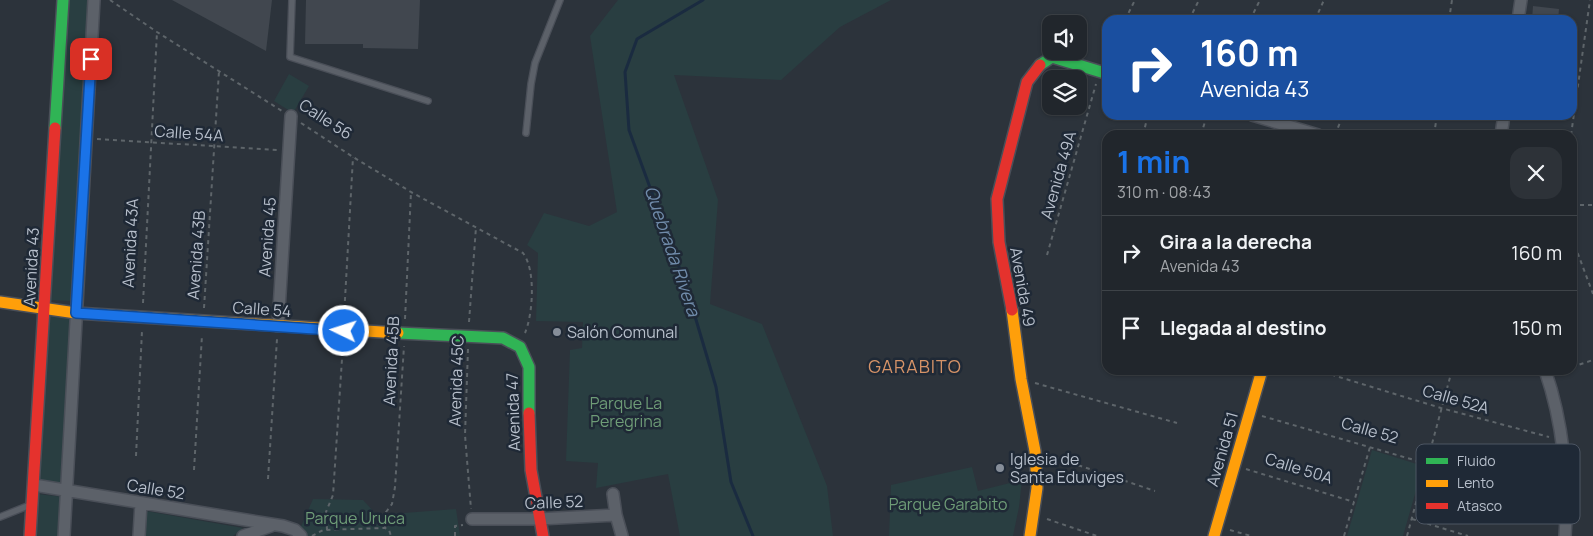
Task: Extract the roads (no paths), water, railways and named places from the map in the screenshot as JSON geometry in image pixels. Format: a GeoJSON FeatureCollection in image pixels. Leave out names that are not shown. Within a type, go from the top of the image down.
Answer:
{"type":"FeatureCollection","features":[{"type":"Feature","properties":{"kind":"street","name":"Avenida 43"},"geometry":{"type":"LineString","coordinates":[[30,536],[63,0]]}},
{"type":"Feature","properties":{"kind":"street"},"geometry":{"type":"LineString","coordinates":[[64,536],[94,0]]}},
{"type":"Feature","properties":{"kind":"street"},"geometry":{"type":"LineString","coordinates":[[1518,15],[1520,0]]}},
{"type":"Feature","properties":{"kind":"street","name":"Avenida 49"},"geometry":{"type":"LineString","coordinates":[[1030,536],[1037,488],[1035,451],[1021,379],[1013,314],[999,242],[997,199],[1028,82],[1037,67],[1052,57],[1102,73]]}},
{"type":"Feature","properties":{"kind":"street","name":"Avenida 45"},"geometry":{"type":"LineString","coordinates":[[278,326],[291,116]]}},
{"type":"Feature","properties":{"kind":"street"},"geometry":{"type":"LineString","coordinates":[[1268,120],[1302,130]]}},
{"type":"Feature","properties":{"kind":"street","name":"Calle 54"},"geometry":{"type":"LineString","coordinates":[[0,302],[76,313],[503,338],[520,347]]}},
{"type":"Feature","properties":{"kind":"street","name":"Avenida 47"},"geometry":{"type":"LineString","coordinates":[[520,347],[529,367],[528,408],[531,470],[543,536]]}},
{"type":"Feature","properties":{"kind":"street","name":"Avenida 51"},"geometry":{"type":"LineString","coordinates":[[1215,531],[1260,375]]}},
{"type":"Feature","properties":{"kind":"street"},"geometry":{"type":"LineString","coordinates":[[1546,375],[1555,406],[1561,444]]}},
{"type":"Feature","properties":{"kind":"street","name":"Calle 52"},"geometry":{"type":"LineString","coordinates":[[34,485],[67,492],[283,526],[295,530],[301,536]]}},
{"type":"Feature","properties":{"kind":"street"},"geometry":{"type":"LineString","coordinates":[[612,494],[622,536]]}},
{"type":"Feature","properties":{"kind":"street"},"geometry":{"type":"LineString","coordinates":[[139,536],[141,503]]}},
{"type":"Feature","properties":{"kind":"street","name":"Calle 52"},"geometry":{"type":"LineString","coordinates":[[472,522],[616,515]]}},
{"type":"Feature","properties":{"kind":"street"},"geometry":{"type":"LineString","coordinates":[[243,536],[272,525]]}},
{"type":"Feature","properties":{"kind":"lane"},"geometry":{"type":"LineString","coordinates":[[292,0],[290,57],[428,101]]}},
{"type":"Feature","properties":{"kind":"lane"},"geometry":{"type":"LineString","coordinates":[[526,133],[535,63],[560,0]]}},
{"type":"Feature","properties":{"kind":"lane"},"geometry":{"type":"LineString","coordinates":[[0,517],[32,504]]}},
{"type":"Feature","properties":{"kind":"waterway","name":"Quebrada Rivera"},"geometry":{"type":"LineString","coordinates":[[703,0],[637,39],[625,72],[629,130],[686,286],[716,387],[731,482],[753,536]]}},
{"type":"Feature","properties":{"kind":"place","name":"Salón Comunal"},"geometry":{"type":"Point","coordinates":[557,332]}},
{"type":"Feature","properties":{"kind":"place","name":"Iglesia de Santa Eduviges"},"geometry":{"type":"Point","coordinates":[1000,468]}},
{"type":"Feature","properties":{"kind":"district","name":"GARABITO"},"geometry":{"type":"Point","coordinates":[915,367]}},
{"type":"Feature","properties":{"kind":"park label","name":"Parque La Peregrina"},"geometry":{"type":"Point","coordinates":[626,412]}},
{"type":"Feature","properties":{"kind":"park label","name":"Parque Garabito"},"geometry":{"type":"Point","coordinates":[948,504]}},
{"type":"Feature","properties":{"kind":"park label","name":"Parque Uruca"},"geometry":{"type":"Point","coordinates":[355,518]}}]}
